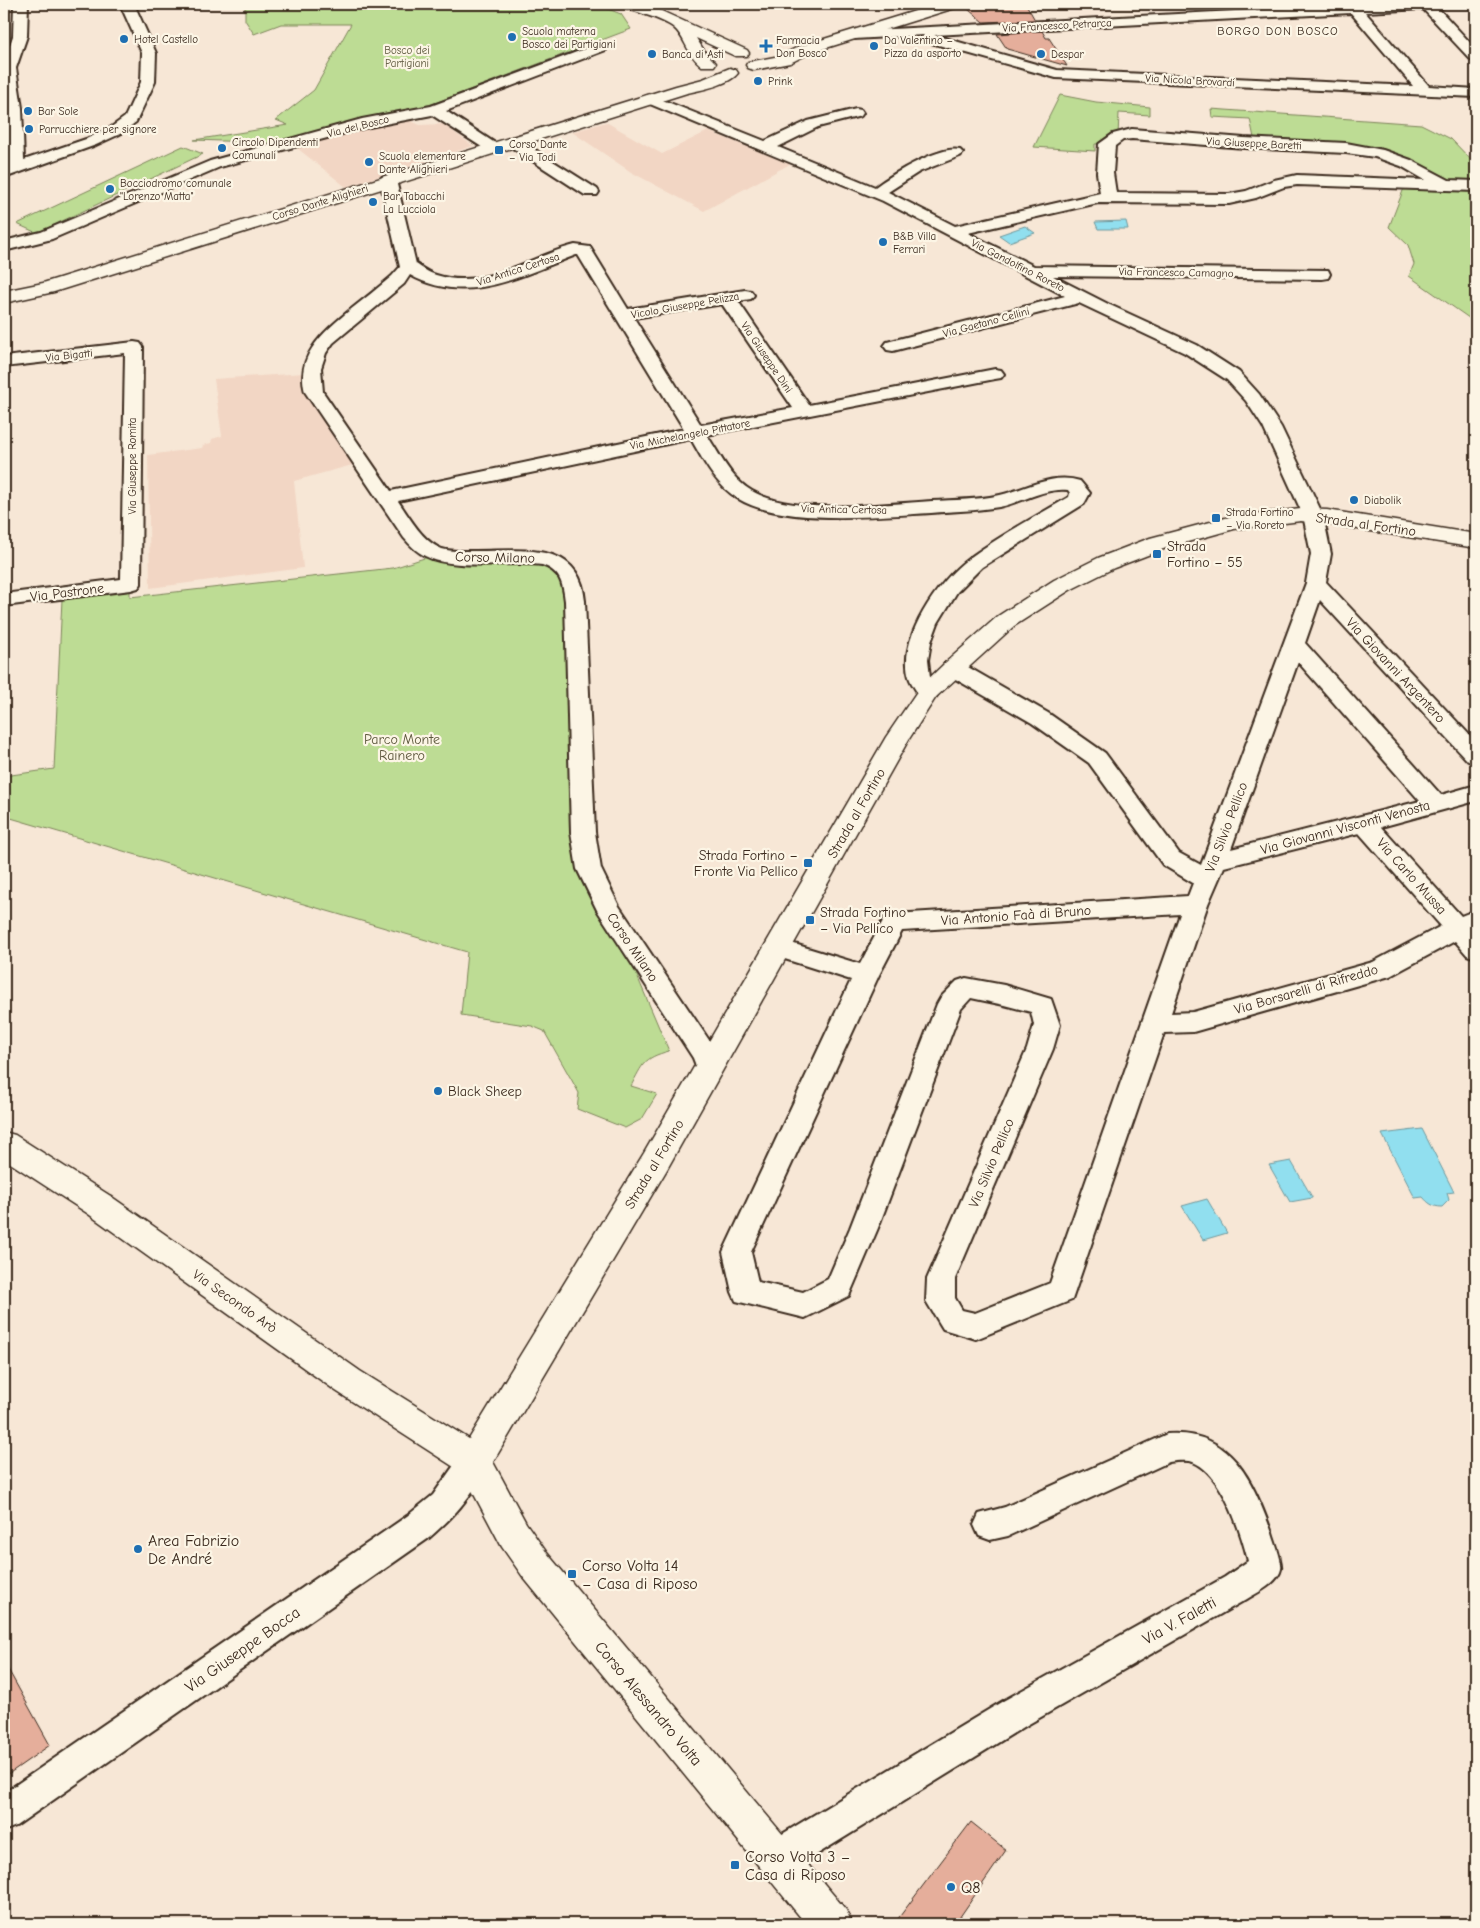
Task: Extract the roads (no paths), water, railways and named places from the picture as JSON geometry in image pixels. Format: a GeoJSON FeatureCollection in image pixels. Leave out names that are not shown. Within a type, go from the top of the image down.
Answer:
{"type":"FeatureCollection","features":[{"type":"Feature","properties":{"kind":"street"},"geometry":{"type":"LineString","coordinates":[[21,4],[20,36],[6,68],[10,90],[10,171],[91,142],[116,131],[132,119],[148,82],[148,52],[127,4]]}},
{"type":"Feature","properties":{"kind":"street"},"geometry":{"type":"LineString","coordinates":[[628,4],[680,25],[748,58],[784,60],[804,50],[953,4]]}},
{"type":"Feature","properties":{"kind":"street"},"geometry":{"type":"LineString","coordinates":[[1427,4],[1476,57]]}},
{"type":"Feature","properties":{"kind":"street","name":"Via Francesco Petrarca"},"geometry":{"type":"LineString","coordinates":[[854,35],[1439,4]]}},
{"type":"Feature","properties":{"kind":"street"},"geometry":{"type":"LineString","coordinates":[[1355,9],[1425,91]]}},
{"type":"Feature","properties":{"kind":"street"},"geometry":{"type":"LineString","coordinates":[[680,25],[689,35],[696,53],[709,65],[730,73]]}},
{"type":"Feature","properties":{"kind":"street","name":"Via Nicola Brovardi"},"geometry":{"type":"LineString","coordinates":[[910,33],[1056,74],[1476,93]]}},
{"type":"Feature","properties":{"kind":"street","name":"Via del Bosco"},"geometry":{"type":"LineString","coordinates":[[4,246],[46,236],[215,164],[362,124],[435,110],[600,47]]}},
{"type":"Feature","properties":{"kind":"street","name":"Corso Dante Alighieri"},"geometry":{"type":"LineString","coordinates":[[6,306],[19,302],[44,289],[682,88],[708,82],[730,73],[745,71],[748,58],[718,54],[709,60],[709,65],[682,88]]}},
{"type":"Feature","properties":{"kind":"street","name":"Via Gandolfino Roreto"},"geometry":{"type":"LineString","coordinates":[[650,99],[877,193],[1080,297],[1190,349],[1233,376],[1253,398],[1272,427],[1313,515]]}},
{"type":"Feature","properties":{"kind":"street"},"geometry":{"type":"LineString","coordinates":[[435,110],[493,148]]}},
{"type":"Feature","properties":{"kind":"street"},"geometry":{"type":"LineString","coordinates":[[765,147],[814,124],[856,113]]}},
{"type":"Feature","properties":{"kind":"street","name":"Via Giuseppe Baretti"},"geometry":{"type":"LineString","coordinates":[[1108,196],[1106,173],[1107,144],[1118,137],[1132,134],[1244,143],[1346,148],[1378,153],[1406,163],[1448,185]]}},
{"type":"Feature","properties":{"kind":"street"},"geometry":{"type":"LineString","coordinates":[[513,142],[592,192]]}},
{"type":"Feature","properties":{"kind":"street"},"geometry":{"type":"LineString","coordinates":[[877,193],[911,169],[935,158],[954,153]]}},
{"type":"Feature","properties":{"kind":"street"},"geometry":{"type":"LineString","coordinates":[[388,180],[408,267]]}},
{"type":"Feature","properties":{"kind":"street","name":"Via Giuseppe Baretti"},"geometry":{"type":"LineString","coordinates":[[954,231],[1108,196],[1229,199],[1288,181],[1308,180],[1476,186]]}},
{"type":"Feature","properties":{"kind":"street","name":"Via Antica Certosa"},"geometry":{"type":"LineString","coordinates":[[408,267],[423,277],[444,284],[470,285],[490,281],[573,251],[582,250],[586,253],[718,468],[743,494],[762,502],[793,508],[834,511],[920,508],[990,502],[1062,484],[1071,484],[1078,489],[1080,494],[1077,500],[975,563],[964,571],[949,587],[924,633],[919,648],[918,676],[922,686],[928,692]]}},
{"type":"Feature","properties":{"kind":"street","name":"Corso Milano"},"geometry":{"type":"LineString","coordinates":[[408,267],[398,280],[329,336],[317,354],[310,372],[314,392],[411,534],[426,548],[437,554],[465,558],[544,559],[559,564],[568,573],[571,579],[576,619],[583,832],[589,869],[609,910],[706,1056],[709,1069]]}},
{"type":"Feature","properties":{"kind":"street","name":"Via Francesco Camagno"},"geometry":{"type":"LineString","coordinates":[[1030,271],[1322,274]]}},
{"type":"Feature","properties":{"kind":"street","name":"Via Gaetano Cellini"},"geometry":{"type":"LineString","coordinates":[[893,346],[1080,297]]}},
{"type":"Feature","properties":{"kind":"street","name":"Vicolo Giuseppe Pelizza"},"geometry":{"type":"LineString","coordinates":[[624,315],[738,299]]}},
{"type":"Feature","properties":{"kind":"street","name":"Via Giuseppe Dini"},"geometry":{"type":"LineString","coordinates":[[738,299],[804,411]]}},
{"type":"Feature","properties":{"kind":"street","name":"Via Bigatti"},"geometry":{"type":"LineString","coordinates":[[4,362],[134,347]]}},
{"type":"Feature","properties":{"kind":"street","name":"Via Giuseppe Romita"},"geometry":{"type":"LineString","coordinates":[[131,584],[134,347]]}},
{"type":"Feature","properties":{"kind":"street","name":"Via Michelangelo Pittatore"},"geometry":{"type":"LineString","coordinates":[[386,498],[696,432],[995,374]]}},
{"type":"Feature","properties":{"kind":"street","name":"Strada al Fortino"},"geometry":{"type":"LineString","coordinates":[[474,1463],[655,1162],[898,737],[928,692],[953,668],[1006,621],[1029,605],[1106,563],[1158,543],[1214,528],[1280,516],[1313,515],[1476,540]]}},
{"type":"Feature","properties":{"kind":"street","name":"Via Silvio Pellico"},"geometry":{"type":"LineString","coordinates":[[866,975],[737,1252],[746,1292],[805,1304],[839,1287],[864,1228],[950,1004],[966,988],[1004,995],[1042,1006],[1047,1025],[1040,1050],[941,1279],[940,1301],[953,1320],[976,1326],[1062,1291],[1196,904],[1316,583],[1321,554],[1313,515]]}},
{"type":"Feature","properties":{"kind":"street","name":"Via Giovanni Argentero"},"geometry":{"type":"LineString","coordinates":[[1316,583],[1476,756]]}},
{"type":"Feature","properties":{"kind":"street","name":"Via Pastrone"},"geometry":{"type":"LineString","coordinates":[[4,600],[131,584]]}},
{"type":"Feature","properties":{"kind":"street"},"geometry":{"type":"LineString","coordinates":[[1293,644],[1436,804]]}},
{"type":"Feature","properties":{"kind":"street"},"geometry":{"type":"LineString","coordinates":[[953,668],[1040,718],[1097,758],[1171,858],[1210,870]]}},
{"type":"Feature","properties":{"kind":"street","name":"Via Giovanni Visconti Venosta"},"geometry":{"type":"LineString","coordinates":[[1210,870],[1476,793]]}},
{"type":"Feature","properties":{"kind":"street","name":"Via Carlo Mussa"},"geometry":{"type":"LineString","coordinates":[[1364,824],[1468,924],[1476,948]]}},
{"type":"Feature","properties":{"kind":"street","name":"Via Antonio Faà di Bruno"},"geometry":{"type":"LineString","coordinates":[[866,975],[894,923],[1196,904]]}},
{"type":"Feature","properties":{"kind":"street","name":"Via Borsarelli di Rifreddo"},"geometry":{"type":"LineString","coordinates":[[1156,1024],[1192,1022],[1381,969],[1468,924]]}},
{"type":"Feature","properties":{"kind":"street"},"geometry":{"type":"LineString","coordinates":[[778,948],[866,975]]}},
{"type":"Feature","properties":{"kind":"street","name":"Via Secondo Arò"},"geometry":{"type":"LineString","coordinates":[[4,1144],[98,1204],[348,1381],[474,1463]]}},
{"type":"Feature","properties":{"kind":"street","name":"Via V. Faletti"},"geometry":{"type":"LineString","coordinates":[[778,1858],[1015,1713],[1236,1588],[1266,1568],[1254,1524],[1232,1483],[1217,1462],[1200,1450],[1184,1446],[1167,1448],[1008,1521],[990,1526]]}},
{"type":"Feature","properties":{"kind":"street","name":"Via Giuseppe Bocca"},"geometry":{"type":"LineString","coordinates":[[4,1814],[418,1527],[444,1505],[474,1463]]}},
{"type":"Feature","properties":{"kind":"street","name":"Corso Alessandro Volta"},"geometry":{"type":"LineString","coordinates":[[474,1463],[514,1534],[535,1565],[832,1924]]}},
{"type":"Feature","properties":{"kind":"water"},"geometry":{"type":"Polygon","coordinates":[[[1126,221],[1128,229],[1098,229],[1095,222],[1126,221]]]}},
{"type":"Feature","properties":{"kind":"water"},"geometry":{"type":"Polygon","coordinates":[[[1025,226],[1035,233],[1009,242],[999,235],[1025,226]]]}},
{"type":"Feature","properties":{"kind":"water"},"geometry":{"type":"Polygon","coordinates":[[[1422,1129],[1454,1192],[1447,1193],[1449,1200],[1442,1207],[1431,1204],[1423,1197],[1415,1198],[1382,1134],[1422,1129]]]}},
{"type":"Feature","properties":{"kind":"water"},"geometry":{"type":"Polygon","coordinates":[[[1291,1161],[1312,1198],[1290,1202],[1269,1165],[1291,1161]]]}},
{"type":"Feature","properties":{"kind":"water"},"geometry":{"type":"Polygon","coordinates":[[[1207,1199],[1227,1233],[1203,1240],[1182,1206],[1207,1199]]]}},
{"type":"Feature","properties":{"kind":"place","name":"Scuola materna Bosco dei Partigiani"},"geometry":{"type":"Point","coordinates":[512,37]}},
{"type":"Feature","properties":{"kind":"place","name":"Hotel Castello"},"geometry":{"type":"Point","coordinates":[124,39]}},
{"type":"Feature","properties":{"kind":"place","name":"Farmacia Don Bosco"},"geometry":{"type":"Point","coordinates":[766,46]}},
{"type":"Feature","properties":{"kind":"place","name":"Da Valentino – Pizza da asporto"},"geometry":{"type":"Point","coordinates":[874,46]}},
{"type":"Feature","properties":{"kind":"place","name":"Banca di Asti"},"geometry":{"type":"Point","coordinates":[652,54]}},
{"type":"Feature","properties":{"kind":"place","name":"Despar"},"geometry":{"type":"Point","coordinates":[1041,54]}},
{"type":"Feature","properties":{"kind":"place","name":"Prink"},"geometry":{"type":"Point","coordinates":[758,81]}},
{"type":"Feature","properties":{"kind":"place","name":"Bar Sole"},"geometry":{"type":"Point","coordinates":[28,111]}},
{"type":"Feature","properties":{"kind":"place","name":"Parrucchiere per signore"},"geometry":{"type":"Point","coordinates":[29,129]}},
{"type":"Feature","properties":{"kind":"place","name":"Circolo Dipendenti Comunali"},"geometry":{"type":"Point","coordinates":[222,148]}},
{"type":"Feature","properties":{"kind":"place","name":"Corso Dante – Via Todi"},"geometry":{"type":"Point","coordinates":[499,150]}},
{"type":"Feature","properties":{"kind":"place","name":"Scuola elementare Dante Alighieri"},"geometry":{"type":"Point","coordinates":[369,162]}},
{"type":"Feature","properties":{"kind":"place","name":"Bocciodromo comunale \"Lorenzo Matta\""},"geometry":{"type":"Point","coordinates":[110,189]}},
{"type":"Feature","properties":{"kind":"place","name":"Bar Tabacchi La Lucciola"},"geometry":{"type":"Point","coordinates":[373,202]}},
{"type":"Feature","properties":{"kind":"place","name":"B&B Villa Ferrari"},"geometry":{"type":"Point","coordinates":[883,242]}},
{"type":"Feature","properties":{"kind":"place","name":"Diabolik"},"geometry":{"type":"Point","coordinates":[1354,500]}},
{"type":"Feature","properties":{"kind":"place","name":"Strada Fortino – Via Roreto"},"geometry":{"type":"Point","coordinates":[1216,518]}},
{"type":"Feature","properties":{"kind":"place","name":"Strada Fortino – 55"},"geometry":{"type":"Point","coordinates":[1157,554]}},
{"type":"Feature","properties":{"kind":"place","name":"Strada Fortino – Fronte Via Pellico"},"geometry":{"type":"Point","coordinates":[808,863]}},
{"type":"Feature","properties":{"kind":"place","name":"Strada Fortino – Via Pellico"},"geometry":{"type":"Point","coordinates":[810,920]}},
{"type":"Feature","properties":{"kind":"place","name":"Black Sheep"},"geometry":{"type":"Point","coordinates":[438,1091]}},
{"type":"Feature","properties":{"kind":"place","name":"Area Fabrizio De André"},"geometry":{"type":"Point","coordinates":[138,1549]}},
{"type":"Feature","properties":{"kind":"place","name":"Corso Volta 14 – Casa di Riposo"},"geometry":{"type":"Point","coordinates":[572,1574]}},
{"type":"Feature","properties":{"kind":"place","name":"Corso Volta 3 – Casa di Riposo"},"geometry":{"type":"Point","coordinates":[735,1865]}},
{"type":"Feature","properties":{"kind":"place","name":"Q8"},"geometry":{"type":"Point","coordinates":[951,1887]}},
{"type":"Feature","properties":{"kind":"district","name":"BORGO DON BOSCO"},"geometry":{"type":"Point","coordinates":[1278,31]}},
{"type":"Feature","properties":{"kind":"park label","name":"Bosco dei Partigiani"},"geometry":{"type":"Point","coordinates":[407,56]}},
{"type":"Feature","properties":{"kind":"park label","name":"Parco Monte Rainero"},"geometry":{"type":"Point","coordinates":[402,748]}}]}
